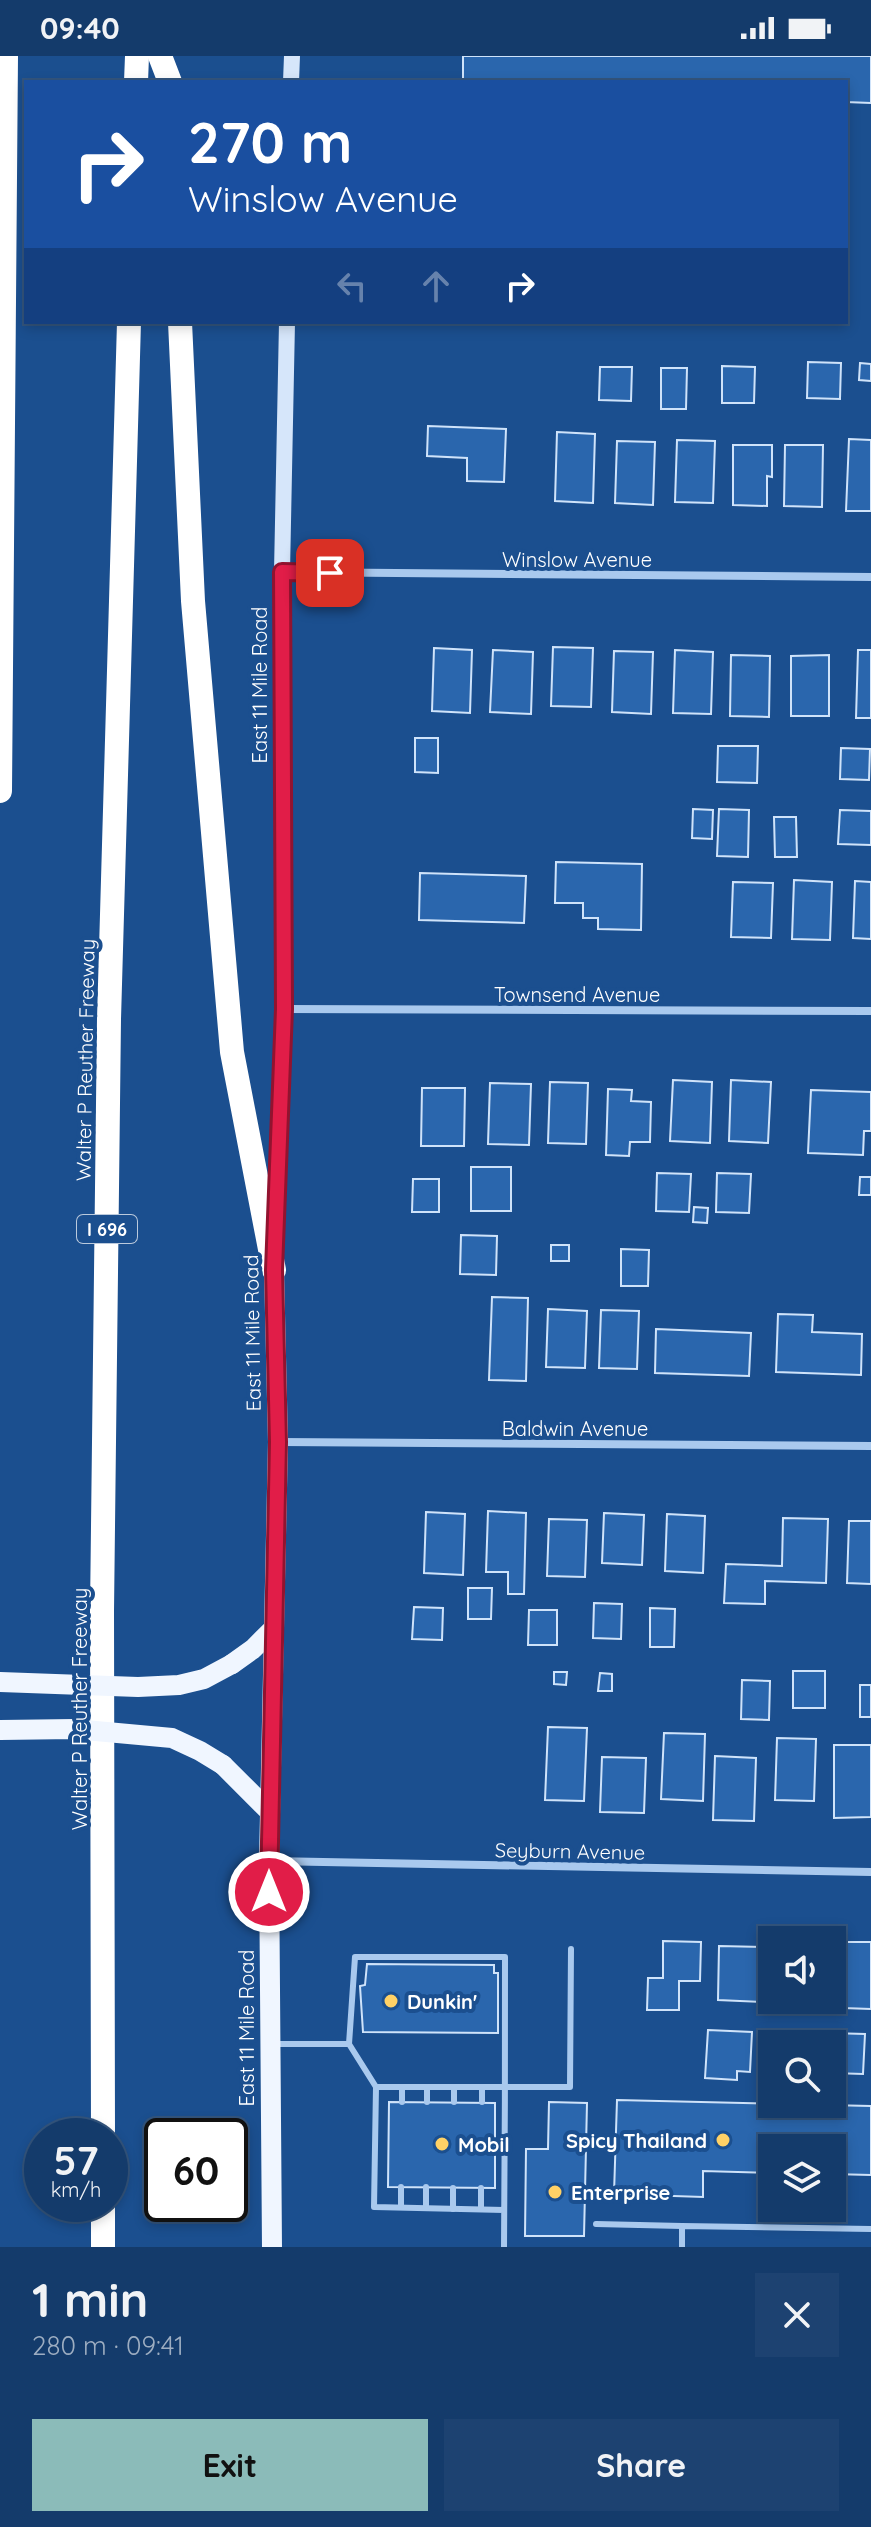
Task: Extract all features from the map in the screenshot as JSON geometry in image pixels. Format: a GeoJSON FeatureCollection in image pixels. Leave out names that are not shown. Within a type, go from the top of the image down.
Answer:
{"type":"FeatureCollection","features":[{"type":"Feature","properties":{"kind":"highway"},"geometry":{"type":"LineString","coordinates":[[0,791],[6,56]]}},
{"type":"Feature","properties":{"kind":"highway"},"geometry":{"type":"LineString","coordinates":[[136,80],[137,56]]}},
{"type":"Feature","properties":{"kind":"highway"},"geometry":{"type":"LineString","coordinates":[[160,56],[169,80]]}},
{"type":"Feature","properties":{"kind":"highway","name":"Walter P Reuther Freeway"},"geometry":{"type":"LineString","coordinates":[[103,2118],[102,1611],[109,1019],[129,324]]}},
{"type":"Feature","properties":{"kind":"highway"},"geometry":{"type":"LineString","coordinates":[[180,324],[193,601],[232,1052],[274,1270]]}},
{"type":"Feature","properties":{"kind":"highway"},"geometry":{"type":"LineString","coordinates":[[103,2222],[103,2247]]}},
{"type":"Feature","properties":{"kind":"main road"},"geometry":{"type":"LineString","coordinates":[[291,80],[292,56]]}},
{"type":"Feature","properties":{"kind":"main road","name":"East 11 Mile Road"},"geometry":{"type":"LineString","coordinates":[[272,2247],[269,1861],[278,1442],[274,1270],[284,1009],[282,572],[287,324]]}},
{"type":"Feature","properties":{"kind":"main road"},"geometry":{"type":"LineString","coordinates":[[0,1682],[138,1687],[179,1685],[204,1679],[232,1664],[274,1628]]}},
{"type":"Feature","properties":{"kind":"main road"},"geometry":{"type":"LineString","coordinates":[[0,1730],[74,1729],[172,1738],[223,1765],[270,1812]]}},
{"type":"Feature","properties":{"kind":"street","name":"Winslow Avenue"},"geometry":{"type":"LineString","coordinates":[[282,572],[871,577]]}},
{"type":"Feature","properties":{"kind":"street","name":"Townsend Avenue"},"geometry":{"type":"LineString","coordinates":[[284,1009],[871,1011]]}},
{"type":"Feature","properties":{"kind":"street","name":"Baldwin Avenue"},"geometry":{"type":"LineString","coordinates":[[278,1442],[871,1446]]}},
{"type":"Feature","properties":{"kind":"street","name":"Seyburn Avenue"},"geometry":{"type":"LineString","coordinates":[[269,1861],[871,1872]]}},
{"type":"Feature","properties":{"kind":"lane"},"geometry":{"type":"LineString","coordinates":[[376,2087],[570,2087],[571,1949]]}},
{"type":"Feature","properties":{"kind":"lane"},"geometry":{"type":"LineString","coordinates":[[504,2210],[374,2207],[376,2087],[349,2044],[355,1957],[505,1957],[504,2247]]}},
{"type":"Feature","properties":{"kind":"lane"},"geometry":{"type":"LineString","coordinates":[[271,2044],[349,2044]]}},
{"type":"Feature","properties":{"kind":"lane"},"geometry":{"type":"LineString","coordinates":[[402,2087],[402,2102]]}},
{"type":"Feature","properties":{"kind":"lane"},"geometry":{"type":"LineString","coordinates":[[427,2087],[427,2102]]}},
{"type":"Feature","properties":{"kind":"lane"},"geometry":{"type":"LineString","coordinates":[[454,2087],[454,2102]]}},
{"type":"Feature","properties":{"kind":"lane"},"geometry":{"type":"LineString","coordinates":[[482,2087],[482,2102]]}},
{"type":"Feature","properties":{"kind":"lane"},"geometry":{"type":"LineString","coordinates":[[401,2187],[401,2207]]}},
{"type":"Feature","properties":{"kind":"lane"},"geometry":{"type":"LineString","coordinates":[[426,2187],[426,2208]]}},
{"type":"Feature","properties":{"kind":"lane"},"geometry":{"type":"LineString","coordinates":[[453,2188],[453,2209]]}},
{"type":"Feature","properties":{"kind":"lane"},"geometry":{"type":"LineString","coordinates":[[481,2188],[481,2209]]}},
{"type":"Feature","properties":{"kind":"lane"},"geometry":{"type":"LineString","coordinates":[[596,2224],[871,2229]]}},
{"type":"Feature","properties":{"kind":"lane"},"geometry":{"type":"LineString","coordinates":[[682,2226],[682,2247]]}},
{"type":"Feature","properties":{"kind":"building"},"geometry":{"type":"Polygon","coordinates":[[[463,56],[871,56],[871,103],[848,102],[848,80],[463,80],[463,56]]]}},
{"type":"Feature","properties":{"kind":"building"},"geometry":{"type":"Polygon","coordinates":[[[808,362],[841,363],[840,399],[807,398],[808,362]]]}},
{"type":"Feature","properties":{"kind":"building"},"geometry":{"type":"Polygon","coordinates":[[[860,363],[871,364],[871,381],[859,380],[860,363]]]}},
{"type":"Feature","properties":{"kind":"building"},"geometry":{"type":"Polygon","coordinates":[[[722,366],[755,367],[754,403],[722,403],[722,366]]]}},
{"type":"Feature","properties":{"kind":"building"},"geometry":{"type":"Polygon","coordinates":[[[600,367],[632,367],[631,401],[599,400],[600,367]]]}},
{"type":"Feature","properties":{"kind":"building"},"geometry":{"type":"Polygon","coordinates":[[[661,368],[687,368],[686,409],[661,409],[661,368]]]}},
{"type":"Feature","properties":{"kind":"building"},"geometry":{"type":"Polygon","coordinates":[[[428,426],[506,429],[504,482],[467,481],[467,458],[427,456],[428,426]]]}},
{"type":"Feature","properties":{"kind":"building"},"geometry":{"type":"Polygon","coordinates":[[[557,432],[595,434],[593,503],[555,501],[557,432]]]}},
{"type":"Feature","properties":{"kind":"building"},"geometry":{"type":"Polygon","coordinates":[[[849,439],[871,440],[871,511],[846,511],[849,439]]]}},
{"type":"Feature","properties":{"kind":"building"},"geometry":{"type":"Polygon","coordinates":[[[677,440],[715,441],[713,503],[675,502],[677,440]]]}},
{"type":"Feature","properties":{"kind":"building"},"geometry":{"type":"Polygon","coordinates":[[[617,441],[655,442],[653,505],[615,503],[617,441]]]}},
{"type":"Feature","properties":{"kind":"building"},"geometry":{"type":"Polygon","coordinates":[[[733,445],[772,445],[772,477],[767,476],[767,506],[733,505],[733,445]]]}},
{"type":"Feature","properties":{"kind":"building"},"geometry":{"type":"Polygon","coordinates":[[[785,445],[823,445],[822,507],[784,506],[785,445]]]}},
{"type":"Feature","properties":{"kind":"building"},"geometry":{"type":"Polygon","coordinates":[[[553,647],[593,648],[591,707],[551,706],[553,647]]]}},
{"type":"Feature","properties":{"kind":"building"},"geometry":{"type":"Polygon","coordinates":[[[434,648],[472,650],[470,713],[432,711],[434,648]]]}},
{"type":"Feature","properties":{"kind":"building"},"geometry":{"type":"Polygon","coordinates":[[[493,650],[533,652],[531,714],[490,712],[493,650]]]}},
{"type":"Feature","properties":{"kind":"building"},"geometry":{"type":"Polygon","coordinates":[[[675,650],[713,652],[711,714],[673,713],[675,650]]]}},
{"type":"Feature","properties":{"kind":"building"},"geometry":{"type":"Polygon","coordinates":[[[858,650],[871,650],[871,718],[856,718],[858,650]]]}},
{"type":"Feature","properties":{"kind":"building"},"geometry":{"type":"Polygon","coordinates":[[[614,651],[653,652],[651,714],[612,712],[614,651]]]}},
{"type":"Feature","properties":{"kind":"building"},"geometry":{"type":"Polygon","coordinates":[[[731,655],[770,656],[769,717],[730,716],[731,655]]]}},
{"type":"Feature","properties":{"kind":"building"},"geometry":{"type":"Polygon","coordinates":[[[829,655],[829,716],[791,716],[791,656],[829,655]]]}},
{"type":"Feature","properties":{"kind":"building"},"geometry":{"type":"Polygon","coordinates":[[[415,738],[438,738],[438,773],[415,772],[415,738]]]}},
{"type":"Feature","properties":{"kind":"building"},"geometry":{"type":"Polygon","coordinates":[[[718,746],[758,746],[757,783],[717,782],[718,746]]]}},
{"type":"Feature","properties":{"kind":"building"},"geometry":{"type":"Polygon","coordinates":[[[841,748],[870,749],[869,780],[840,779],[841,748]]]}},
{"type":"Feature","properties":{"kind":"building"},"geometry":{"type":"Polygon","coordinates":[[[693,809],[713,810],[712,839],[692,838],[693,809]]]}},
{"type":"Feature","properties":{"kind":"building"},"geometry":{"type":"Polygon","coordinates":[[[719,809],[749,810],[748,857],[717,856],[719,809]]]}},
{"type":"Feature","properties":{"kind":"building"},"geometry":{"type":"Polygon","coordinates":[[[840,810],[871,811],[871,845],[838,844],[840,810]]]}},
{"type":"Feature","properties":{"kind":"building"},"geometry":{"type":"Polygon","coordinates":[[[774,817],[796,817],[797,857],[775,857],[774,817]]]}},
{"type":"Feature","properties":{"kind":"building"},"geometry":{"type":"Polygon","coordinates":[[[556,862],[642,864],[641,930],[598,929],[598,918],[583,918],[583,903],[555,903],[556,862]]]}},
{"type":"Feature","properties":{"kind":"building"},"geometry":{"type":"Polygon","coordinates":[[[420,873],[526,876],[524,923],[419,920],[420,873]]]}},
{"type":"Feature","properties":{"kind":"building"},"geometry":{"type":"Polygon","coordinates":[[[794,880],[832,882],[830,940],[792,939],[794,880]]]}},
{"type":"Feature","properties":{"kind":"building"},"geometry":{"type":"Polygon","coordinates":[[[855,881],[871,882],[871,939],[853,938],[855,881]]]}},
{"type":"Feature","properties":{"kind":"building"},"geometry":{"type":"Polygon","coordinates":[[[733,882],[773,883],[771,938],[731,937],[733,882]]]}},
{"type":"Feature","properties":{"kind":"building"},"geometry":{"type":"Polygon","coordinates":[[[673,1080],[712,1082],[710,1143],[670,1141],[673,1080]]]}},
{"type":"Feature","properties":{"kind":"building"},"geometry":{"type":"Polygon","coordinates":[[[731,1080],[771,1082],[768,1143],[729,1141],[731,1080]]]}},
{"type":"Feature","properties":{"kind":"building"},"geometry":{"type":"Polygon","coordinates":[[[550,1082],[588,1083],[586,1144],[548,1143],[550,1082]]]}},
{"type":"Feature","properties":{"kind":"building"},"geometry":{"type":"Polygon","coordinates":[[[490,1083],[531,1084],[529,1145],[488,1144],[490,1083]]]}},
{"type":"Feature","properties":{"kind":"building"},"geometry":{"type":"Polygon","coordinates":[[[422,1088],[465,1088],[464,1146],[421,1146],[422,1088]]]}},
{"type":"Feature","properties":{"kind":"building"},"geometry":{"type":"Polygon","coordinates":[[[608,1089],[632,1090],[631,1101],[651,1102],[650,1142],[630,1142],[629,1156],[606,1155],[608,1089]]]}},
{"type":"Feature","properties":{"kind":"building"},"geometry":{"type":"Polygon","coordinates":[[[811,1090],[871,1092],[871,1131],[864,1131],[863,1155],[808,1153],[811,1090]]]}},
{"type":"Feature","properties":{"kind":"building"},"geometry":{"type":"Polygon","coordinates":[[[471,1167],[511,1167],[511,1211],[471,1211],[471,1167]]]}},
{"type":"Feature","properties":{"kind":"building"},"geometry":{"type":"Polygon","coordinates":[[[657,1173],[691,1174],[689,1212],[656,1211],[657,1173]]]}},
{"type":"Feature","properties":{"kind":"building"},"geometry":{"type":"Polygon","coordinates":[[[717,1173],[751,1174],[749,1213],[716,1212],[717,1173]]]}},
{"type":"Feature","properties":{"kind":"building"},"geometry":{"type":"Polygon","coordinates":[[[860,1177],[871,1177],[871,1195],[859,1195],[860,1177]]]}},
{"type":"Feature","properties":{"kind":"building"},"geometry":{"type":"Polygon","coordinates":[[[413,1179],[439,1179],[439,1212],[412,1212],[413,1179]]]}},
{"type":"Feature","properties":{"kind":"building"},"geometry":{"type":"Polygon","coordinates":[[[694,1207],[708,1208],[707,1223],[693,1222],[694,1207]]]}},
{"type":"Feature","properties":{"kind":"building"},"geometry":{"type":"Polygon","coordinates":[[[461,1235],[497,1236],[496,1275],[460,1274],[461,1235]]]}},
{"type":"Feature","properties":{"kind":"building"},"geometry":{"type":"Polygon","coordinates":[[[551,1245],[569,1245],[569,1261],[551,1261],[551,1245]]]}},
{"type":"Feature","properties":{"kind":"building"},"geometry":{"type":"Polygon","coordinates":[[[621,1249],[649,1250],[648,1286],[621,1286],[621,1249]]]}},
{"type":"Feature","properties":{"kind":"building"},"geometry":{"type":"Polygon","coordinates":[[[492,1297],[528,1298],[526,1381],[489,1380],[492,1297]]]}},
{"type":"Feature","properties":{"kind":"building"},"geometry":{"type":"Polygon","coordinates":[[[548,1309],[587,1311],[585,1368],[546,1367],[548,1309]]]}},
{"type":"Feature","properties":{"kind":"building"},"geometry":{"type":"Polygon","coordinates":[[[601,1310],[639,1311],[637,1369],[599,1368],[601,1310]]]}},
{"type":"Feature","properties":{"kind":"building"},"geometry":{"type":"Polygon","coordinates":[[[778,1314],[813,1315],[812,1332],[862,1334],[861,1375],[776,1372],[778,1314]]]}},
{"type":"Feature","properties":{"kind":"building"},"geometry":{"type":"Polygon","coordinates":[[[656,1329],[751,1333],[749,1376],[655,1373],[656,1329]]]}},
{"type":"Feature","properties":{"kind":"building"},"geometry":{"type":"Polygon","coordinates":[[[488,1511],[526,1513],[524,1594],[508,1594],[508,1572],[486,1572],[488,1511]]]}},
{"type":"Feature","properties":{"kind":"building"},"geometry":{"type":"Polygon","coordinates":[[[426,1512],[465,1514],[463,1575],[424,1573],[426,1512]]]}},
{"type":"Feature","properties":{"kind":"building"},"geometry":{"type":"Polygon","coordinates":[[[604,1513],[644,1515],[642,1565],[602,1563],[604,1513]]]}},
{"type":"Feature","properties":{"kind":"building"},"geometry":{"type":"Polygon","coordinates":[[[667,1514],[705,1516],[703,1573],[665,1571],[667,1514]]]}},
{"type":"Feature","properties":{"kind":"building"},"geometry":{"type":"Polygon","coordinates":[[[783,1518],[828,1519],[826,1583],[765,1581],[765,1604],[724,1603],[726,1564],[782,1566],[783,1518]]]}},
{"type":"Feature","properties":{"kind":"building"},"geometry":{"type":"Polygon","coordinates":[[[549,1519],[587,1520],[585,1577],[547,1576],[549,1519]]]}},
{"type":"Feature","properties":{"kind":"building"},"geometry":{"type":"Polygon","coordinates":[[[849,1521],[871,1521],[871,1584],[847,1583],[849,1521]]]}},
{"type":"Feature","properties":{"kind":"building"},"geometry":{"type":"Polygon","coordinates":[[[468,1588],[492,1588],[491,1619],[468,1619],[468,1588]]]}},
{"type":"Feature","properties":{"kind":"building"},"geometry":{"type":"Polygon","coordinates":[[[594,1603],[622,1604],[621,1639],[593,1638],[594,1603]]]}},
{"type":"Feature","properties":{"kind":"building"},"geometry":{"type":"Polygon","coordinates":[[[414,1607],[443,1608],[442,1640],[412,1639],[414,1607]]]}},
{"type":"Feature","properties":{"kind":"building"},"geometry":{"type":"Polygon","coordinates":[[[650,1608],[675,1609],[674,1647],[650,1647],[650,1608]]]}},
{"type":"Feature","properties":{"kind":"building"},"geometry":{"type":"Polygon","coordinates":[[[529,1610],[557,1610],[557,1645],[528,1645],[529,1610]]]}},
{"type":"Feature","properties":{"kind":"building"},"geometry":{"type":"Polygon","coordinates":[[[793,1671],[825,1671],[825,1708],[793,1708],[793,1671]]]}},
{"type":"Feature","properties":{"kind":"building"},"geometry":{"type":"Polygon","coordinates":[[[554,1672],[567,1672],[566,1685],[554,1684],[554,1672]]]}},
{"type":"Feature","properties":{"kind":"building"},"geometry":{"type":"Polygon","coordinates":[[[600,1673],[612,1674],[612,1691],[598,1691],[600,1673]]]}},
{"type":"Feature","properties":{"kind":"building"},"geometry":{"type":"Polygon","coordinates":[[[742,1680],[770,1681],[769,1720],[741,1719],[742,1680]]]}},
{"type":"Feature","properties":{"kind":"building"},"geometry":{"type":"Polygon","coordinates":[[[860,1685],[871,1685],[871,1717],[860,1717],[860,1685]]]}},
{"type":"Feature","properties":{"kind":"building"},"geometry":{"type":"Polygon","coordinates":[[[548,1727],[587,1728],[584,1801],[545,1800],[548,1727]]]}},
{"type":"Feature","properties":{"kind":"building"},"geometry":{"type":"Polygon","coordinates":[[[664,1733],[705,1734],[703,1801],[661,1799],[664,1733]]]}},
{"type":"Feature","properties":{"kind":"building"},"geometry":{"type":"Polygon","coordinates":[[[777,1738],[816,1739],[814,1801],[775,1800],[777,1738]]]}},
{"type":"Feature","properties":{"kind":"building"},"geometry":{"type":"Polygon","coordinates":[[[834,1745],[871,1745],[871,1817],[834,1818],[834,1745]]]}},
{"type":"Feature","properties":{"kind":"building"},"geometry":{"type":"Polygon","coordinates":[[[715,1756],[756,1758],[754,1821],[713,1820],[715,1756]]]}},
{"type":"Feature","properties":{"kind":"building"},"geometry":{"type":"Polygon","coordinates":[[[602,1757],[646,1758],[644,1813],[600,1812],[602,1757]]]}},
{"type":"Feature","properties":{"kind":"building"},"geometry":{"type":"Polygon","coordinates":[[[663,1941],[701,1942],[700,1981],[679,1981],[679,2010],[647,2010],[648,1978],[663,1978],[663,1941]]]}},
{"type":"Feature","properties":{"kind":"building"},"geometry":{"type":"Polygon","coordinates":[[[846,1942],[871,1942],[871,2009],[846,2008],[846,1942]]]}},
{"type":"Feature","properties":{"kind":"building"},"geometry":{"type":"Polygon","coordinates":[[[719,1946],[758,1947],[758,2002],[718,2000],[719,1946]]]}},
{"type":"Feature","properties":{"kind":"building"},"geometry":{"type":"Polygon","coordinates":[[[367,1964],[494,1965],[494,1973],[498,1973],[498,2033],[363,2032],[360,1986],[365,1985],[367,1964]]]}},
{"type":"Feature","properties":{"kind":"building"},"geometry":{"type":"Polygon","coordinates":[[[708,2030],[752,2032],[750,2072],[737,2071],[737,2080],[705,2078],[708,2030]]]}},
{"type":"Feature","properties":{"kind":"building"},"geometry":{"type":"Polygon","coordinates":[[[846,2033],[865,2034],[863,2074],[846,2073],[846,2033]]]}},
{"type":"Feature","properties":{"kind":"building"},"geometry":{"type":"Polygon","coordinates":[[[617,2100],[758,2103],[758,2118],[846,2118],[846,2105],[871,2106],[871,2175],[846,2174],[846,2134],[758,2134],[758,2173],[703,2171],[703,2197],[614,2194],[617,2100]]]}},
{"type":"Feature","properties":{"kind":"building"},"geometry":{"type":"Polygon","coordinates":[[[389,2102],[495,2103],[495,2188],[388,2187],[389,2102]]]}},
{"type":"Feature","properties":{"kind":"building","name":"Enterprise"},"geometry":{"type":"Polygon","coordinates":[[[549,2102],[587,2103],[584,2236],[525,2236],[526,2149],[548,2149],[549,2102]]]}},
{"type":"Feature","properties":{"kind":"place","name":"Dunkin'"},"geometry":{"type":"Point","coordinates":[391,2001]}},
{"type":"Feature","properties":{"kind":"place","name":"Spicy Thailand"},"geometry":{"type":"Point","coordinates":[723,2140]}},
{"type":"Feature","properties":{"kind":"place","name":"Mobil"},"geometry":{"type":"Point","coordinates":[442,2144]}},
{"type":"Feature","properties":{"kind":"place","name":"Enterprise"},"geometry":{"type":"Point","coordinates":[555,2192]}},
{"type":"Feature","properties":{"kind":"route"},"geometry":{"type":"LineString","coordinates":[[269,1892],[278,1442],[274,1270],[284,1009],[282,572],[330,573]]}}]}
